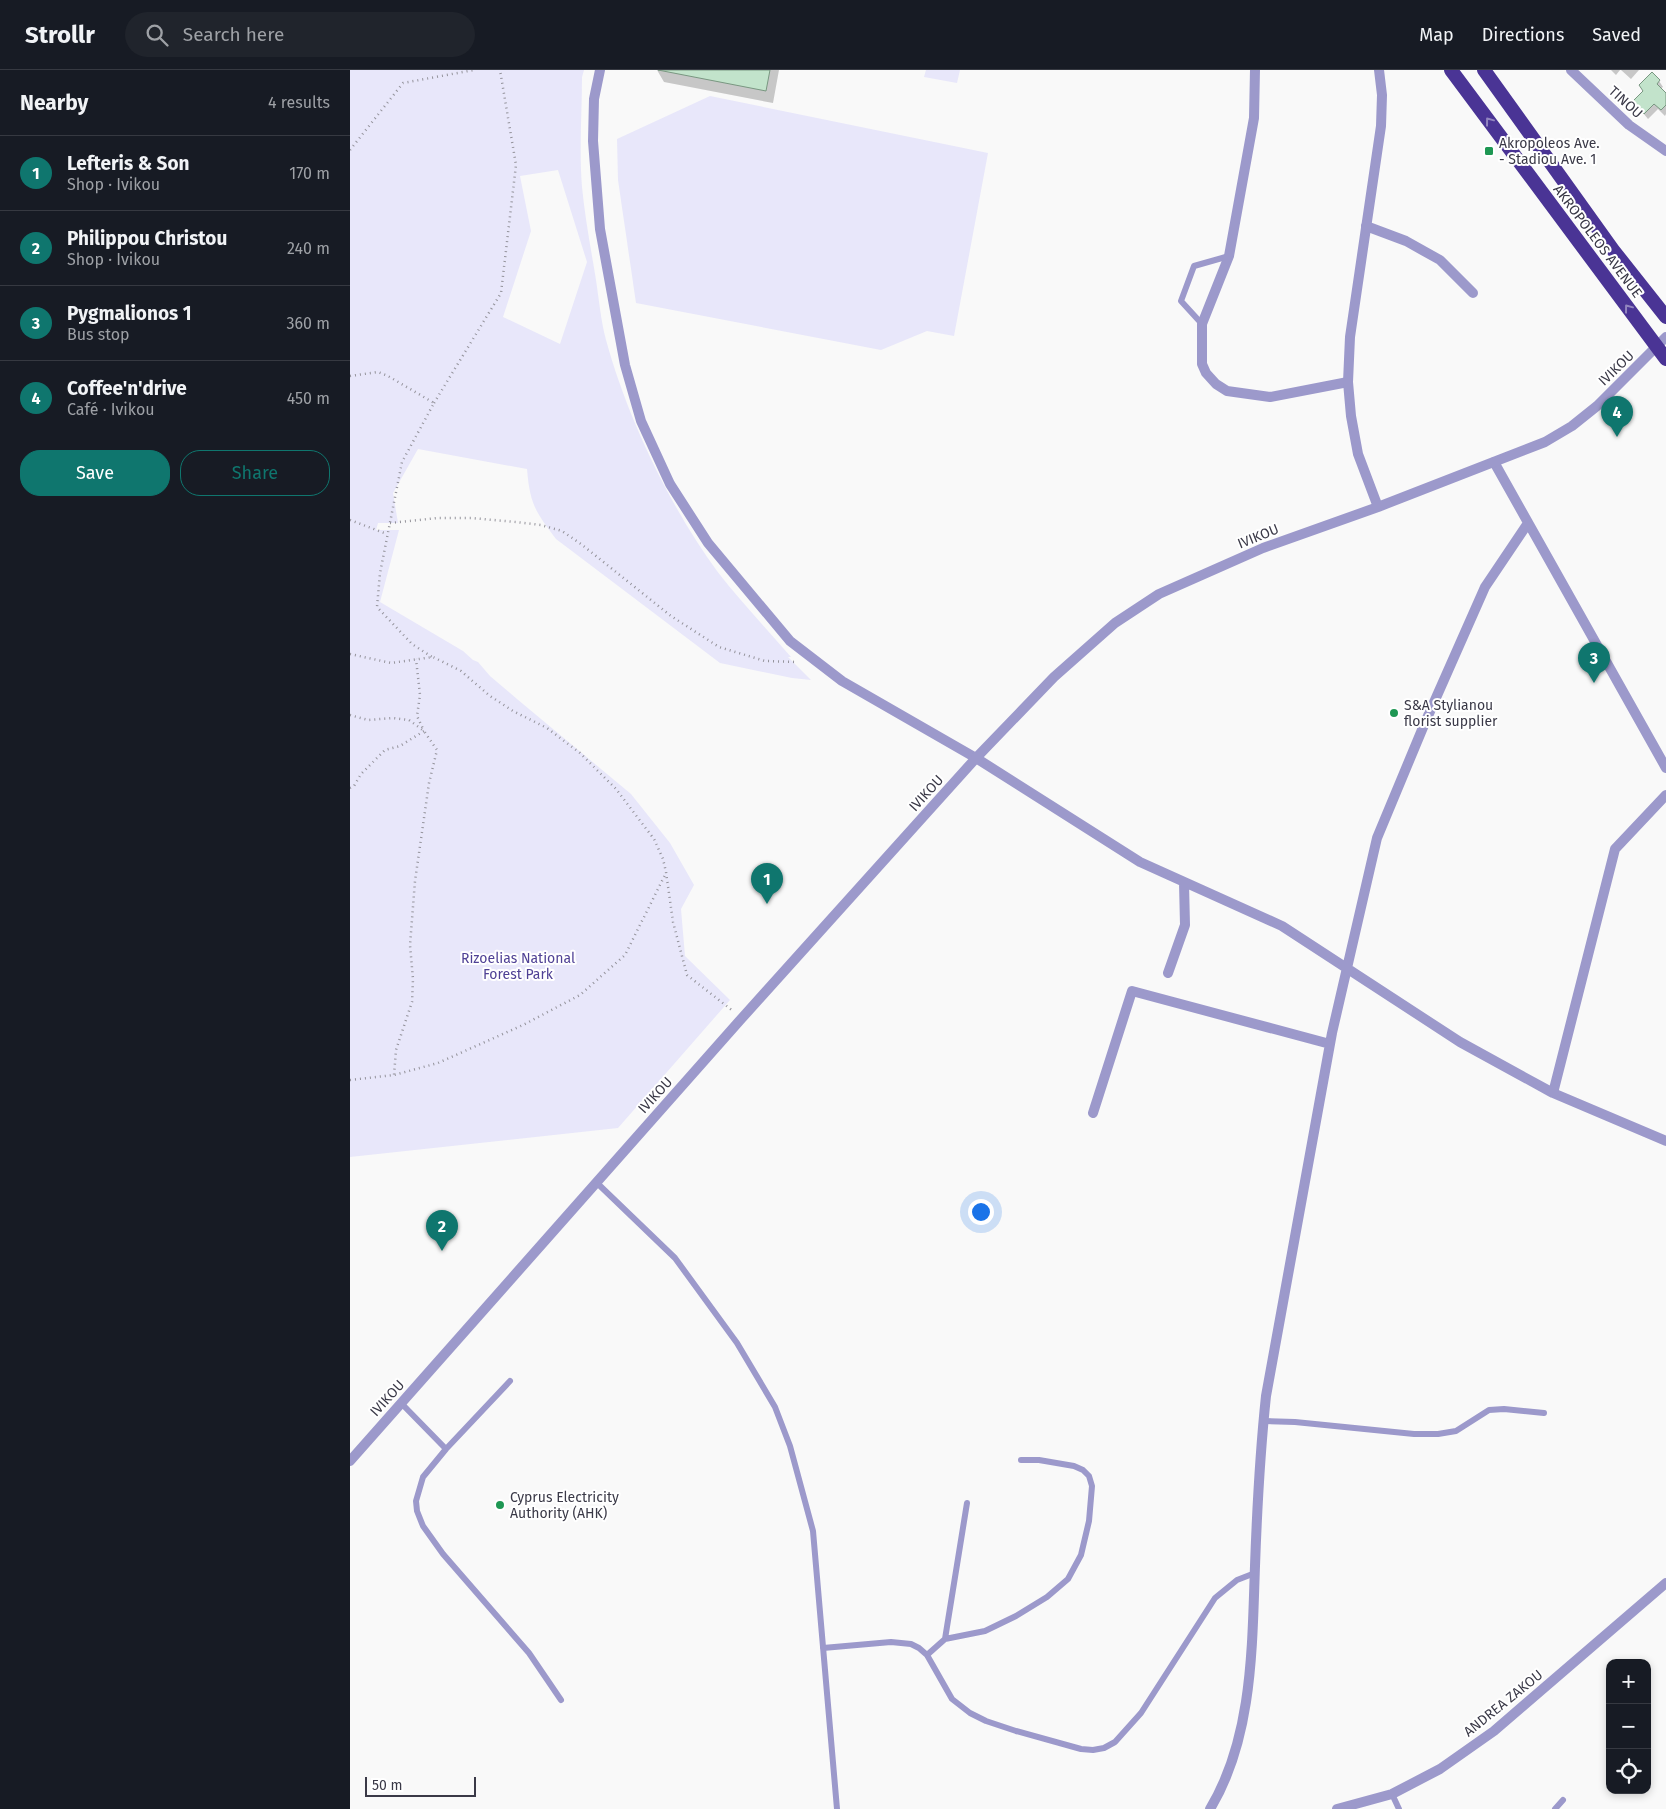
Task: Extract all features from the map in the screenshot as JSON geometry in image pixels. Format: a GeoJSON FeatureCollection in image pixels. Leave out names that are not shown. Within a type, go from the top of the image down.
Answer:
{"type":"FeatureCollection","features":[{"type":"Feature","properties":{"kind":"highway","name":"AKROPOLEOS AVENUE"},"geometry":{"type":"LineString","coordinates":[[1451,70],[1662,342],[1666,359]]}},
{"type":"Feature","properties":{"kind":"highway","name":"AKROPOLEOS AVENUE"},"geometry":{"type":"LineString","coordinates":[[1484,70],[1613,250],[1666,317]]}},
{"type":"Feature","properties":{"kind":"street"},"geometry":{"type":"LineString","coordinates":[[600,70],[594,99],[592,141],[600,229],[625,365],[642,421],[670,484],[708,543],[790,641],[842,680],[976,758],[1140,862],[1282,926],[1460,1042],[1553,1093],[1666,1141]]}},
{"type":"Feature","properties":{"kind":"street"},"geometry":{"type":"LineString","coordinates":[[1255,70],[1254,118],[1229,256],[1202,324],[1202,364],[1211,379],[1227,391],[1270,397],[1348,382]]}},
{"type":"Feature","properties":{"kind":"street"},"geometry":{"type":"LineString","coordinates":[[1378,507],[1358,454],[1351,416],[1348,382],[1350,337],[1380,126],[1382,94],[1379,70]]}},
{"type":"Feature","properties":{"kind":"street","name":"TINOU"},"geometry":{"type":"LineString","coordinates":[[1571,70],[1630,125],[1666,151]]}},
{"type":"Feature","properties":{"kind":"street"},"geometry":{"type":"LineString","coordinates":[[1366,226],[1406,241],[1440,260],[1473,293]]}},
{"type":"Feature","properties":{"kind":"street","name":"IVIKOU"},"geometry":{"type":"LineString","coordinates":[[350,1461],[742,1018],[976,758],[1054,677],[1115,622],[1159,594],[1263,548],[1378,507],[1545,442],[1572,426],[1597,406],[1662,342]]}},
{"type":"Feature","properties":{"kind":"street"},"geometry":{"type":"LineString","coordinates":[[1494,462],[1666,768]]}},
{"type":"Feature","properties":{"kind":"street"},"geometry":{"type":"LineString","coordinates":[[1210,1809],[1222,1789],[1235,1751],[1247,1695],[1266,1396],[1330,1044],[1377,838],[1485,587],[1528,523]]}},
{"type":"Feature","properties":{"kind":"street"},"geometry":{"type":"LineString","coordinates":[[1553,1093],[1615,849],[1666,795]]}},
{"type":"Feature","properties":{"kind":"street"},"geometry":{"type":"LineString","coordinates":[[1168,973],[1185,925],[1184,883]]}},
{"type":"Feature","properties":{"kind":"street"},"geometry":{"type":"LineString","coordinates":[[1093,1114],[1132,992],[1330,1044]]}},
{"type":"Feature","properties":{"kind":"street","name":"ANDREA ZAKOU"},"geometry":{"type":"LineString","coordinates":[[1336,1809],[1392,1794],[1440,1769],[1494,1731],[1666,1583]]}},
{"type":"Feature","properties":{"kind":"lane"},"geometry":{"type":"LineString","coordinates":[[1202,324],[1181,301],[1194,266],[1229,256]]}},
{"type":"Feature","properties":{"kind":"lane"},"geometry":{"type":"LineString","coordinates":[[596,1182],[675,1258],[737,1343],[775,1407],[790,1446],[813,1531],[837,1809]]}},
{"type":"Feature","properties":{"kind":"lane"},"geometry":{"type":"LineString","coordinates":[[510,1381],[446,1449],[424,1476],[416,1501],[423,1526],[444,1554],[529,1653],[561,1700]]}},
{"type":"Feature","properties":{"kind":"lane"},"geometry":{"type":"LineString","coordinates":[[402,1403],[446,1449]]}},
{"type":"Feature","properties":{"kind":"lane"},"geometry":{"type":"LineString","coordinates":[[1264,1421],[1295,1422],[1414,1434],[1438,1434],[1456,1431],[1489,1410],[1504,1409],[1544,1413]]}},
{"type":"Feature","properties":{"kind":"lane"},"geometry":{"type":"LineString","coordinates":[[927,1655],[945,1639],[985,1630],[1016,1616],[1047,1597],[1068,1579],[1081,1555],[1089,1521],[1092,1486],[1089,1476],[1083,1470],[1074,1466],[1039,1460],[1021,1460]]}},
{"type":"Feature","properties":{"kind":"lane"},"geometry":{"type":"LineString","coordinates":[[945,1639],[967,1504]]}},
{"type":"Feature","properties":{"kind":"lane"},"geometry":{"type":"LineString","coordinates":[[823,1648],[891,1642],[911,1644],[927,1655],[952,1699],[970,1713],[986,1721],[1016,1731],[1081,1749],[1093,1750],[1104,1748],[1115,1742],[1141,1712],[1215,1598],[1237,1580],[1255,1573]]}},
{"type":"Feature","properties":{"kind":"lane"},"geometry":{"type":"LineString","coordinates":[[1392,1794],[1399,1809]]}},
{"type":"Feature","properties":{"kind":"lane"},"geometry":{"type":"LineString","coordinates":[[1370,1809],[1375,1799]]}},
{"type":"Feature","properties":{"kind":"lane"},"geometry":{"type":"LineString","coordinates":[[1555,1809],[1563,1800]]}},
{"type":"Feature","properties":{"kind":"path"},"geometry":{"type":"LineString","coordinates":[[350,150],[403,83],[474,70]]}},
{"type":"Feature","properties":{"kind":"path"},"geometry":{"type":"LineString","coordinates":[[500,70],[516,165],[501,293],[434,403],[402,462],[380,573],[377,607],[412,644],[461,671],[490,696],[512,711],[547,728],[580,753],[616,789],[654,840],[663,859],[673,922],[687,976],[742,1018]]}},
{"type":"Feature","properties":{"kind":"path"},"geometry":{"type":"LineString","coordinates":[[350,376],[378,372],[434,403]]}},
{"type":"Feature","properties":{"kind":"path"},"geometry":{"type":"LineString","coordinates":[[390,523],[438,518],[470,518],[541,525],[562,531],[671,616],[719,647],[765,661],[794,663],[814,659]]}},
{"type":"Feature","properties":{"kind":"path"},"geometry":{"type":"LineString","coordinates":[[350,520],[387,534]]}},
{"type":"Feature","properties":{"kind":"path"},"geometry":{"type":"LineString","coordinates":[[350,654],[391,663],[433,657]]}},
{"type":"Feature","properties":{"kind":"path"},"geometry":{"type":"LineString","coordinates":[[394,1075],[396,1050],[412,1002],[413,979],[410,944],[415,880],[437,750],[424,731],[417,716],[420,695],[416,659]]}},
{"type":"Feature","properties":{"kind":"path"},"geometry":{"type":"LineString","coordinates":[[350,715],[368,720],[393,718],[409,720],[424,731]]}},
{"type":"Feature","properties":{"kind":"path"},"geometry":{"type":"LineString","coordinates":[[350,788],[354,786],[361,774],[385,750],[400,746],[424,731]]}},
{"type":"Feature","properties":{"kind":"path"},"geometry":{"type":"LineString","coordinates":[[350,1080],[394,1075],[438,1063],[523,1025],[580,995],[625,955],[666,872]]}},
{"type":"Feature","properties":{"kind":"green space","name":"Rizoelias National Forest Park"},"geometry":{"type":"Polygon","coordinates":[[[350,70],[584,70],[582,77],[581,145],[583,199],[604,333],[626,400],[638,430],[667,490],[700,546],[735,593],[791,657],[788,657],[811,680],[792,678],[720,663],[556,539],[535,507],[530,491],[527,469],[418,449],[393,493],[398,523],[378,523],[376,530],[399,530],[380,602],[463,651],[478,662],[490,676],[631,794],[670,843],[694,885],[681,909],[685,956],[730,1000],[618,1128],[350,1157],[350,70]],[[558,170],[520,176],[531,231],[503,317],[560,344],[587,262],[558,170]]]}},
{"type":"Feature","properties":{"kind":"green space"},"geometry":{"type":"Polygon","coordinates":[[[926,70],[960,70],[957,83],[924,77],[926,70]]]}},
{"type":"Feature","properties":{"kind":"green space"},"geometry":{"type":"Polygon","coordinates":[[[710,96],[988,153],[954,336],[927,331],[881,350],[636,303],[618,180],[617,139],[710,96]]]}},
{"type":"Feature","properties":{"kind":"building"},"geometry":{"type":"Polygon","coordinates":[[[658,70],[770,70],[766,91],[658,70]]]}},
{"type":"Feature","properties":{"kind":"building"},"geometry":{"type":"Polygon","coordinates":[[[1652,72],[1660,80],[1657,84],[1666,93],[1666,105],[1661,110],[1654,104],[1644,114],[1632,102],[1643,91],[1639,85],[1652,72]]]}},
{"type":"Feature","properties":{"kind":"place","name":"Akropoleos Ave. - Stadiou Ave. 1"},"geometry":{"type":"Point","coordinates":[1489,151]}},
{"type":"Feature","properties":{"kind":"place","name":"Coffee'n'drive"},"geometry":{"type":"Point","coordinates":[1617,437]}},
{"type":"Feature","properties":{"kind":"place","name":"Pygmalionos 1"},"geometry":{"type":"Point","coordinates":[1594,683]}},
{"type":"Feature","properties":{"kind":"place","name":"S&A Stylianou florist supplier"},"geometry":{"type":"Point","coordinates":[1394,713]}},
{"type":"Feature","properties":{"kind":"place","name":"Lefteris & Son"},"geometry":{"type":"Point","coordinates":[767,904]}},
{"type":"Feature","properties":{"kind":"place","name":"Philippou Christou"},"geometry":{"type":"Point","coordinates":[442,1251]}},
{"type":"Feature","properties":{"kind":"place","name":"Cyprus Electricity Authority (AHK)"},"geometry":{"type":"Point","coordinates":[500,1505]}}]}
